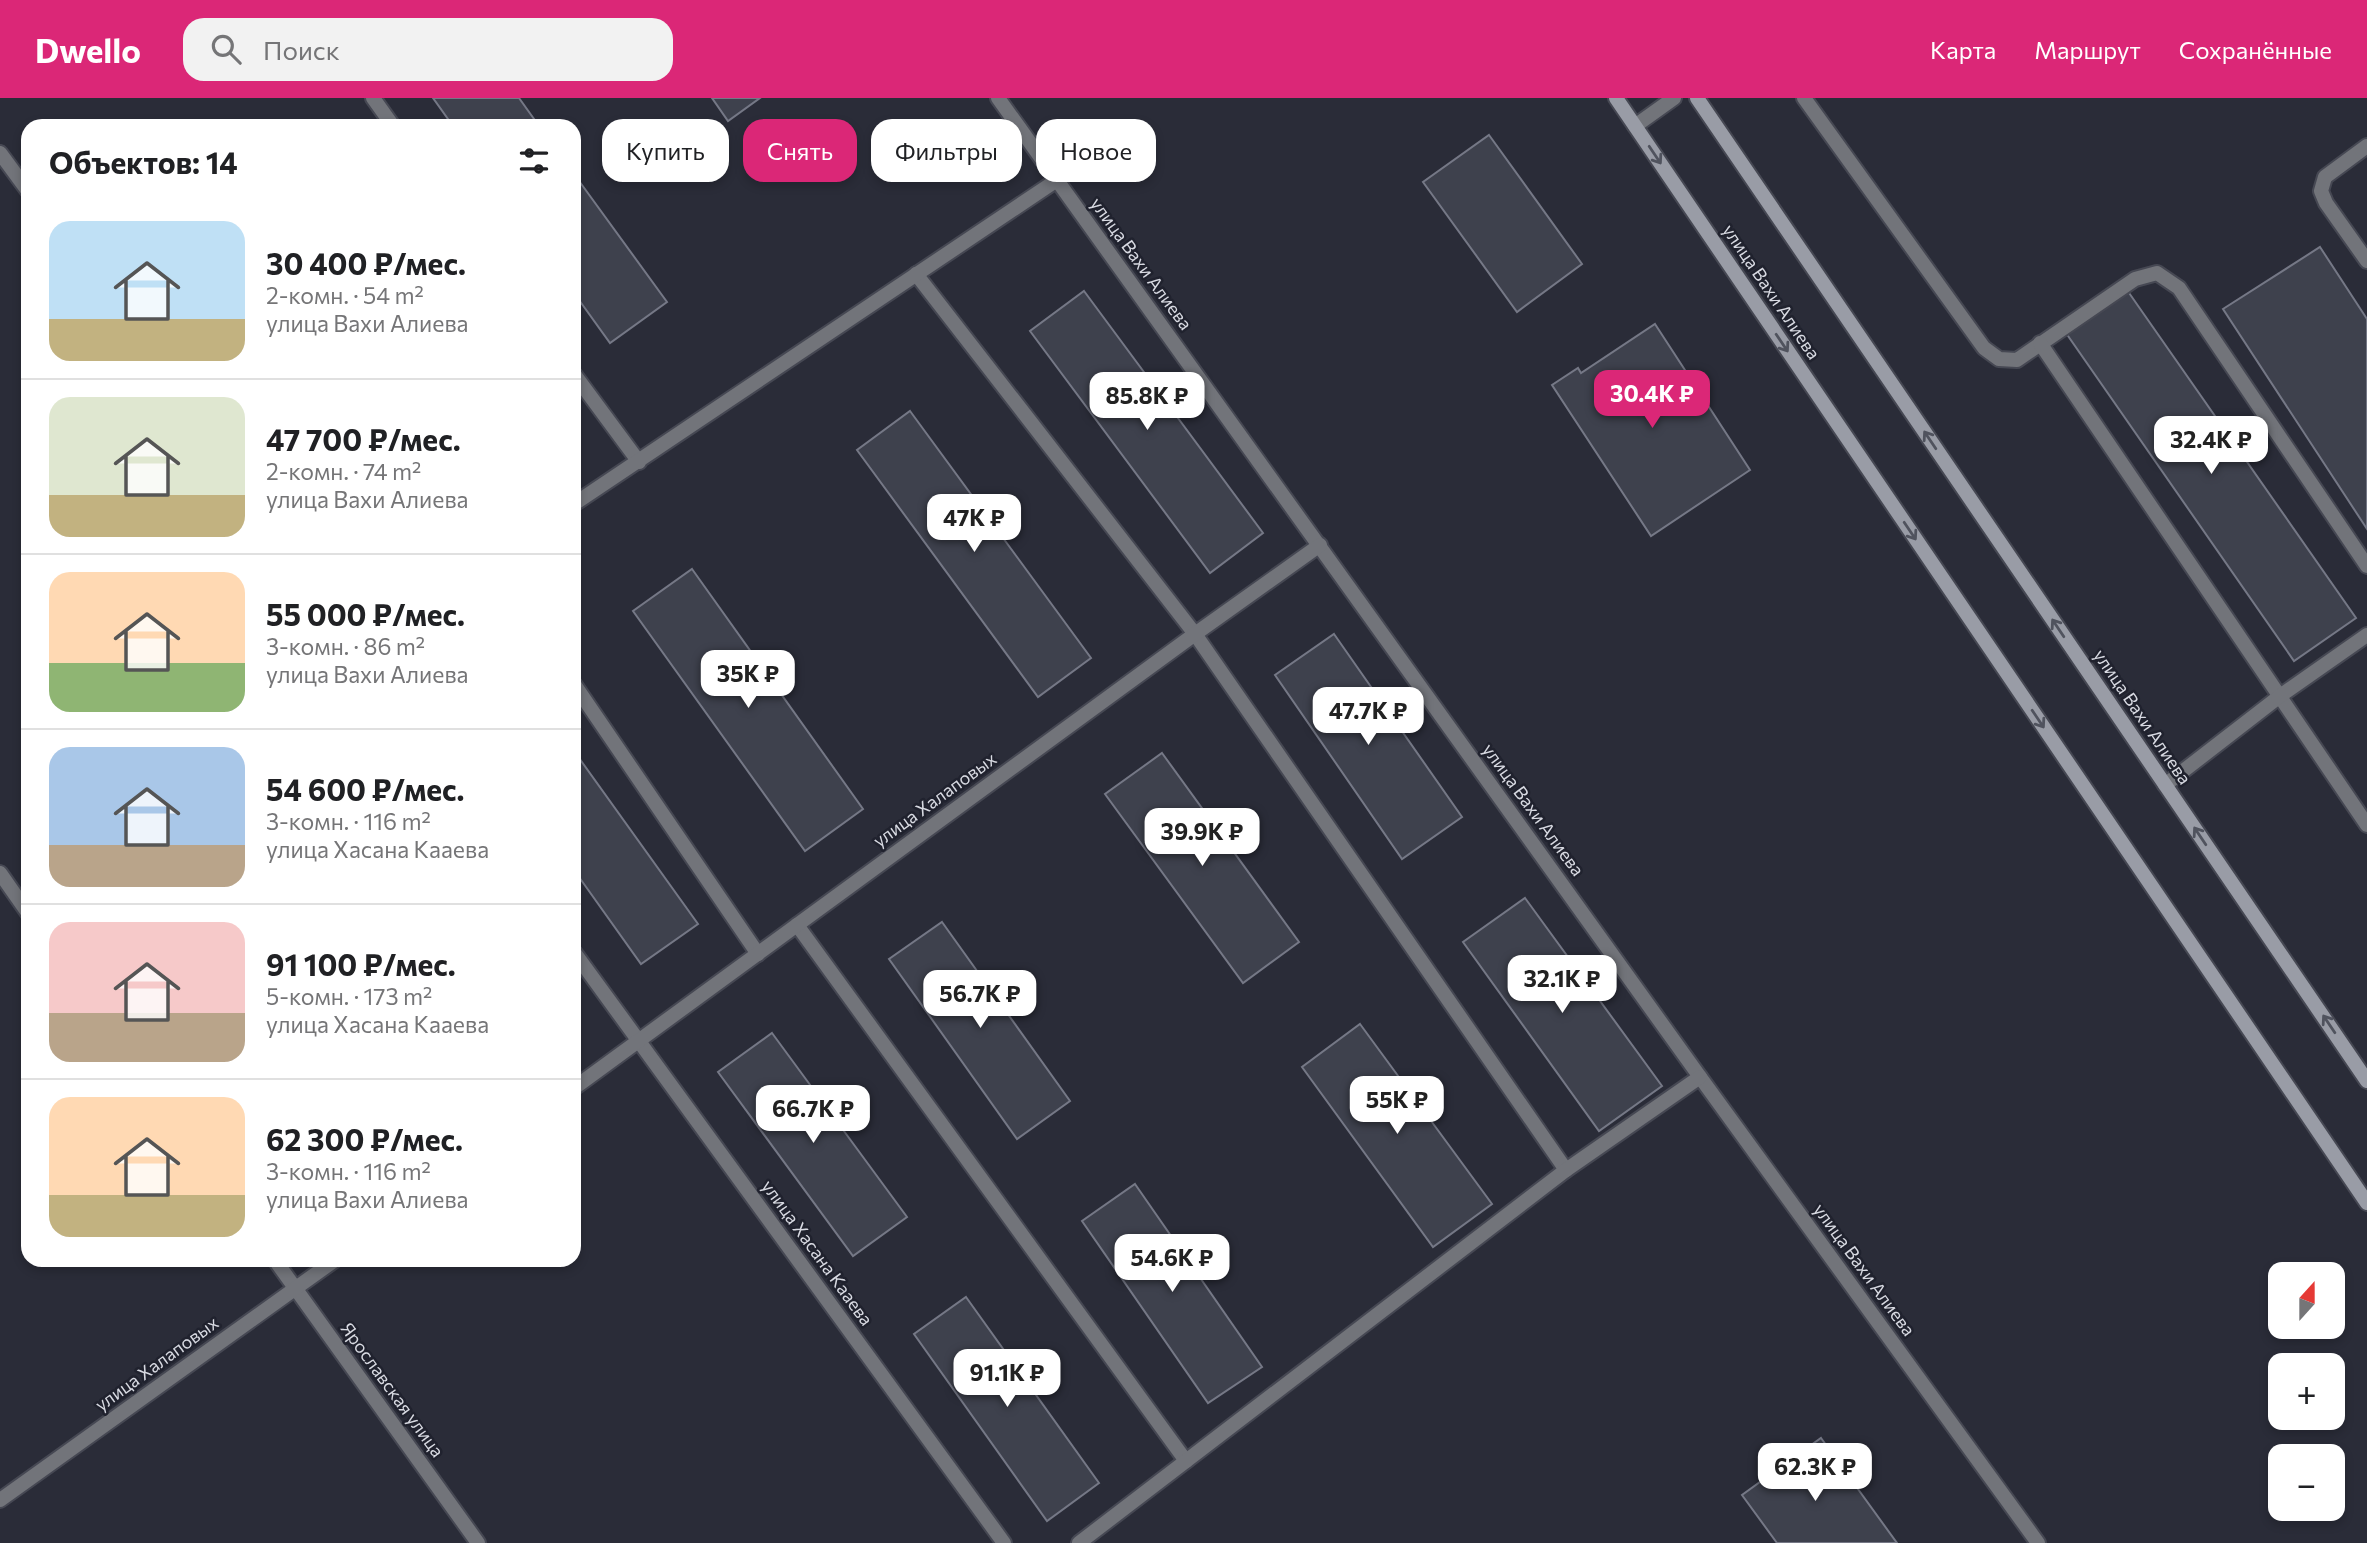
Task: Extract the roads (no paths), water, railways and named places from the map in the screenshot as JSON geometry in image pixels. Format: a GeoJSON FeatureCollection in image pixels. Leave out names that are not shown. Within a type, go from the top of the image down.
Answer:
{"type":"FeatureCollection","features":[{"type":"Feature","properties":{"kind":"main road","name":"улица Вахи Алиева"},"geometry":{"type":"LineString","coordinates":[[1616,98],[2367,1203]]}},
{"type":"Feature","properties":{"kind":"main road","name":"улица Вахи Алиева"},"geometry":{"type":"LineString","coordinates":[[1697,98],[2367,1081]]}},
{"type":"Feature","properties":{"kind":"street"},"geometry":{"type":"LineString","coordinates":[[373,98],[388,119]]}},
{"type":"Feature","properties":{"kind":"street","name":"улица Вахи Алиева"},"geometry":{"type":"LineString","coordinates":[[998,98],[1036,151]]}},
{"type":"Feature","properties":{"kind":"street"},"geometry":{"type":"LineString","coordinates":[[1635,126],[1674,98]]}},
{"type":"Feature","properties":{"kind":"street"},"geometry":{"type":"LineString","coordinates":[[1804,98],[1984,348],[1999,359],[2017,360],[2135,279],[2157,273],[2179,288],[2367,566]]}},
{"type":"Feature","properties":{"kind":"street"},"geometry":{"type":"LineString","coordinates":[[2367,146],[2325,177],[2321,191],[2326,203],[2367,261]]}},
{"type":"Feature","properties":{"kind":"street"},"geometry":{"type":"LineString","coordinates":[[0,153],[21,182]]}},
{"type":"Feature","properties":{"kind":"street"},"geometry":{"type":"LineString","coordinates":[[581,499],[1054,182]]}},
{"type":"Feature","properties":{"kind":"street","name":"улица Вахи Алиева"},"geometry":{"type":"LineString","coordinates":[[1058,182],[1700,1077],[2038,1543]]}},
{"type":"Feature","properties":{"kind":"street"},"geometry":{"type":"LineString","coordinates":[[916,274],[1195,634],[1566,1170]]}},
{"type":"Feature","properties":{"kind":"street"},"geometry":{"type":"LineString","coordinates":[[2040,343],[2367,825]]}},
{"type":"Feature","properties":{"kind":"street"},"geometry":{"type":"LineString","coordinates":[[581,383],[639,462]]}},
{"type":"Feature","properties":{"kind":"street","name":"улица Халаповых"},"geometry":{"type":"LineString","coordinates":[[581,1083],[1320,545]]}},
{"type":"Feature","properties":{"kind":"street"},"geometry":{"type":"LineString","coordinates":[[2165,785],[2280,696],[2367,635]]}},
{"type":"Feature","properties":{"kind":"street"},"geometry":{"type":"LineString","coordinates":[[581,694],[758,954]]}},
{"type":"Feature","properties":{"kind":"street"},"geometry":{"type":"LineString","coordinates":[[0,873],[21,903]]}},
{"type":"Feature","properties":{"kind":"street"},"geometry":{"type":"LineString","coordinates":[[797,925],[1186,1461]]}},
{"type":"Feature","properties":{"kind":"street","name":"улица Хасана Кааева"},"geometry":{"type":"LineString","coordinates":[[581,962],[1004,1543]]}},
{"type":"Feature","properties":{"kind":"street"},"geometry":{"type":"LineString","coordinates":[[1079,1543],[1566,1170],[1700,1077]]}},
{"type":"Feature","properties":{"kind":"street","name":"Ярославская улица"},"geometry":{"type":"LineString","coordinates":[[280,1267],[478,1543]]}},
{"type":"Feature","properties":{"kind":"street","name":"улица Халаповых"},"geometry":{"type":"LineString","coordinates":[[0,1500],[325,1267]]}}]}
